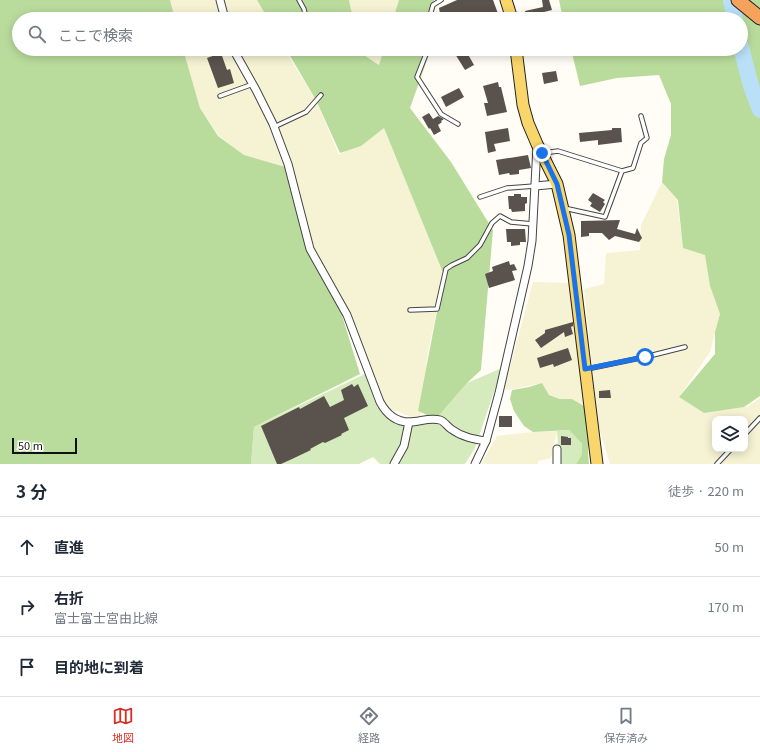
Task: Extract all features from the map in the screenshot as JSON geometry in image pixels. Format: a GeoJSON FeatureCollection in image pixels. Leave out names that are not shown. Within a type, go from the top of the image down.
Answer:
{"type":"FeatureCollection","features":[{"type":"Feature","properties":{"kind":"highway"},"geometry":{"type":"LineString","coordinates":[[738,0],[760,18]]}},
{"type":"Feature","properties":{"kind":"main road"},"geometry":{"type":"LineString","coordinates":[[506,0],[510,12]]}},
{"type":"Feature","properties":{"kind":"main road"},"geometry":{"type":"LineString","coordinates":[[517,56],[523,105],[528,123],[557,184],[569,235],[597,464]]}},
{"type":"Feature","properties":{"kind":"street"},"geometry":{"type":"LineString","coordinates":[[220,0],[223,12]]}},
{"type":"Feature","properties":{"kind":"street"},"geometry":{"type":"LineString","coordinates":[[237,56],[253,84],[274,127],[288,164],[310,249],[347,315],[385,412],[395,419],[409,422],[430,418],[442,420],[452,430],[464,437],[486,441]]}},
{"type":"Feature","properties":{"kind":"street"},"geometry":{"type":"LineString","coordinates":[[475,464],[486,441],[499,393],[528,266],[540,149]]}},
{"type":"Feature","properties":{"kind":"street"},"geometry":{"type":"LineString","coordinates":[[535,186],[557,184]]}},
{"type":"Feature","properties":{"kind":"street"},"geometry":{"type":"LineString","coordinates":[[394,464],[404,446],[409,422]]}},
{"type":"Feature","properties":{"kind":"street"},"geometry":{"type":"LineString","coordinates":[[557,449],[557,464]]}},
{"type":"Feature","properties":{"kind":"lane"},"geometry":{"type":"LineString","coordinates":[[299,0],[305,12]]}},
{"type":"Feature","properties":{"kind":"lane"},"geometry":{"type":"LineString","coordinates":[[432,12],[433,5],[441,0]]}},
{"type":"Feature","properties":{"kind":"lane"},"geometry":{"type":"LineString","coordinates":[[425,56],[417,77],[441,114],[458,124]]}},
{"type":"Feature","properties":{"kind":"lane"},"geometry":{"type":"LineString","coordinates":[[220,96],[253,84]]}},
{"type":"Feature","properties":{"kind":"lane"},"geometry":{"type":"LineString","coordinates":[[274,127],[306,112],[321,95]]}},
{"type":"Feature","properties":{"kind":"lane"},"geometry":{"type":"LineString","coordinates":[[540,149],[558,151],[622,171],[633,168],[641,143],[648,138],[641,116]]}},
{"type":"Feature","properties":{"kind":"lane"},"geometry":{"type":"LineString","coordinates":[[563,208],[605,217],[622,171]]}},
{"type":"Feature","properties":{"kind":"lane"},"geometry":{"type":"LineString","coordinates":[[480,197],[507,188],[535,186]]}},
{"type":"Feature","properties":{"kind":"lane"},"geometry":{"type":"LineString","coordinates":[[410,310],[437,309],[446,269],[467,258],[480,245],[492,223],[500,216],[511,222],[533,224]]}},
{"type":"Feature","properties":{"kind":"lane"},"geometry":{"type":"LineString","coordinates":[[585,369],[685,347]]}},
{"type":"Feature","properties":{"kind":"lane"},"geometry":{"type":"LineString","coordinates":[[748,431],[760,418]]}},
{"type":"Feature","properties":{"kind":"lane"},"geometry":{"type":"LineString","coordinates":[[717,464],[728,452]]}},
{"type":"Feature","properties":{"kind":"shaded area"},"geometry":{"type":"Polygon","coordinates":[[[170,0],[257,0],[264,12],[173,12],[170,0]]]}},
{"type":"Feature","properties":{"kind":"shaded area"},"geometry":{"type":"Polygon","coordinates":[[[349,0],[399,0],[395,12],[352,12],[349,0]]]}},
{"type":"Feature","properties":{"kind":"shaded area"},"geometry":{"type":"Polygon","coordinates":[[[185,56],[288,56],[316,100],[339,155],[384,128],[444,275],[428,352],[420,420],[382,406],[315,251],[291,173],[244,155],[219,136],[200,108],[185,56]]]}},
{"type":"Feature","properties":{"kind":"shaded area"},"geometry":{"type":"Polygon","coordinates":[[[366,56],[382,56],[380,65],[366,56]]]}},
{"type":"Feature","properties":{"kind":"shaded area"},"geometry":{"type":"Polygon","coordinates":[[[662,182],[676,192],[683,247],[705,249],[710,286],[720,314],[710,352],[679,397],[704,413],[749,406],[760,398],[760,464],[610,464],[598,424],[584,289],[604,284],[606,253],[640,250],[641,225],[662,182]]]}},
{"type":"Feature","properties":{"kind":"shaded area"},"geometry":{"type":"Polygon","coordinates":[[[533,282],[572,283],[584,406],[572,399],[561,399],[549,395],[542,383],[509,390],[504,389],[533,282]]]}},
{"type":"Feature","properties":{"kind":"shaded area"},"geometry":{"type":"Polygon","coordinates":[[[557,431],[551,458],[538,461],[538,464],[481,464],[497,436],[557,431]]]}},
{"type":"Feature","properties":{"kind":"green space"},"geometry":{"type":"Polygon","coordinates":[[[0,0],[170,0],[173,12],[12,12],[12,56],[185,56],[200,108],[218,136],[244,155],[289,168],[310,249],[336,296],[360,374],[254,427],[251,464],[0,464],[0,0]]]}},
{"type":"Feature","properties":{"kind":"green space"},"geometry":{"type":"Polygon","coordinates":[[[257,0],[349,0],[352,12],[264,12],[257,0]]]}},
{"type":"Feature","properties":{"kind":"green space"},"geometry":{"type":"Polygon","coordinates":[[[399,0],[434,0],[434,12],[395,12],[399,0]]]}},
{"type":"Feature","properties":{"kind":"green space"},"geometry":{"type":"Polygon","coordinates":[[[559,0],[760,0],[760,396],[744,407],[704,413],[679,397],[715,354],[715,332],[720,314],[710,286],[705,255],[683,248],[678,200],[662,182],[664,159],[671,135],[671,104],[659,75],[617,78],[580,86],[573,56],[748,56],[748,12],[562,12],[559,0]]]}},
{"type":"Feature","properties":{"kind":"green space"},"geometry":{"type":"Polygon","coordinates":[[[290,56],[366,56],[379,65],[382,56],[429,56],[410,108],[451,162],[493,230],[481,370],[467,383],[436,419],[418,411],[444,275],[384,128],[361,146],[340,153],[316,100],[290,56]]]}},
{"type":"Feature","properties":{"kind":"green space"},"geometry":{"type":"Polygon","coordinates":[[[502,368],[475,448],[465,464],[380,464],[373,457],[359,464],[251,464],[254,427],[365,374],[377,407],[395,419],[436,419],[467,383],[502,368]]]}},
{"type":"Feature","properties":{"kind":"green space"},"geometry":{"type":"Polygon","coordinates":[[[542,383],[549,395],[560,399],[572,399],[584,406],[588,421],[589,464],[576,464],[582,454],[582,444],[569,430],[533,432],[524,426],[514,411],[510,399],[512,390],[542,383]]]}},
{"type":"Feature","properties":{"kind":"green space"},"geometry":{"type":"Polygon","coordinates":[[[569,430],[582,444],[582,454],[576,464],[559,464],[557,431],[569,430]]]}},
{"type":"Feature","properties":{"kind":"building"},"geometry":{"type":"Polygon","coordinates":[[[457,0],[493,0],[497,12],[440,12],[439,8],[457,0]]]}},
{"type":"Feature","properties":{"kind":"building"},"geometry":{"type":"Polygon","coordinates":[[[542,0],[549,0],[552,10],[544,12],[525,12],[525,11],[543,7],[542,0]]]}},
{"type":"Feature","properties":{"kind":"building"},"geometry":{"type":"Polygon","coordinates":[[[213,56],[222,56],[227,70],[230,69],[234,83],[218,88],[207,58],[213,56]]]}},
{"type":"Feature","properties":{"kind":"building"},"geometry":{"type":"Polygon","coordinates":[[[456,56],[469,56],[474,65],[465,70],[456,56]]]}},
{"type":"Feature","properties":{"kind":"building"},"geometry":{"type":"Polygon","coordinates":[[[556,71],[558,81],[544,84],[542,73],[556,71]]]}},
{"type":"Feature","properties":{"kind":"building"},"geometry":{"type":"Polygon","coordinates":[[[498,82],[499,87],[501,87],[507,112],[487,116],[484,103],[488,103],[483,86],[498,82]]]}},
{"type":"Feature","properties":{"kind":"building"},"geometry":{"type":"Polygon","coordinates":[[[459,88],[464,97],[446,107],[441,97],[459,88]]]}},
{"type":"Feature","properties":{"kind":"building"},"geometry":{"type":"Polygon","coordinates":[[[429,113],[433,119],[438,116],[444,119],[438,125],[441,131],[434,135],[422,117],[429,113]]]}},
{"type":"Feature","properties":{"kind":"building"},"geometry":{"type":"Polygon","coordinates":[[[508,128],[510,141],[494,144],[496,151],[488,153],[485,132],[508,128]]]}},
{"type":"Feature","properties":{"kind":"building"},"geometry":{"type":"Polygon","coordinates":[[[612,128],[621,128],[622,142],[598,145],[598,140],[580,142],[579,133],[612,130],[612,128]]]}},
{"type":"Feature","properties":{"kind":"building"},"geometry":{"type":"Polygon","coordinates":[[[528,155],[531,168],[519,170],[519,174],[510,175],[509,173],[499,175],[496,160],[528,155]]]}},
{"type":"Feature","properties":{"kind":"building"},"geometry":{"type":"Polygon","coordinates":[[[593,193],[605,200],[603,202],[605,204],[600,212],[590,206],[592,203],[588,200],[593,193]]]}},
{"type":"Feature","properties":{"kind":"building"},"geometry":{"type":"Polygon","coordinates":[[[514,194],[521,194],[521,197],[527,197],[525,211],[512,212],[511,209],[509,209],[508,196],[514,196],[514,194]]]}},
{"type":"Feature","properties":{"kind":"building"},"geometry":{"type":"Polygon","coordinates":[[[620,220],[617,229],[635,234],[637,228],[642,238],[639,242],[615,236],[609,240],[602,233],[589,233],[589,236],[581,237],[581,221],[620,220]]]}},
{"type":"Feature","properties":{"kind":"building"},"geometry":{"type":"Polygon","coordinates":[[[506,229],[525,229],[526,242],[520,242],[520,245],[511,246],[511,242],[507,242],[506,229]]]}},
{"type":"Feature","properties":{"kind":"building"},"geometry":{"type":"Polygon","coordinates":[[[509,261],[510,265],[514,264],[517,270],[512,271],[515,280],[489,288],[485,274],[493,271],[492,267],[509,261]]]}},
{"type":"Feature","properties":{"kind":"building"},"geometry":{"type":"Polygon","coordinates":[[[573,322],[573,326],[571,327],[573,334],[565,337],[564,332],[541,348],[535,340],[545,333],[545,330],[573,322]]]}},
{"type":"Feature","properties":{"kind":"building"},"geometry":{"type":"Polygon","coordinates":[[[568,348],[572,360],[554,367],[553,364],[540,368],[537,358],[568,348]]]}},
{"type":"Feature","properties":{"kind":"building"},"geometry":{"type":"Polygon","coordinates":[[[352,384],[354,387],[358,384],[368,406],[344,418],[349,430],[341,434],[342,435],[325,443],[323,442],[310,449],[311,450],[292,459],[281,464],[277,464],[261,426],[299,407],[300,409],[324,396],[330,407],[344,400],[341,390],[352,384]]]}},
{"type":"Feature","properties":{"kind":"building"},"geometry":{"type":"Polygon","coordinates":[[[610,390],[611,398],[599,398],[599,391],[610,390]]]}},
{"type":"Feature","properties":{"kind":"building"},"geometry":{"type":"Polygon","coordinates":[[[499,416],[512,416],[512,427],[499,427],[499,416]]]}},
{"type":"Feature","properties":{"kind":"building"},"geometry":{"type":"Polygon","coordinates":[[[561,436],[571,438],[571,445],[561,445],[561,436]]]}},
{"type":"Feature","properties":{"kind":"waterway"},"geometry":{"type":"LineString","coordinates":[[731,0],[734,12]]}},
{"type":"Feature","properties":{"kind":"waterway"},"geometry":{"type":"LineString","coordinates":[[743,56],[751,86],[760,110]]}},
{"type":"Feature","properties":{"kind":"route"},"geometry":{"type":"LineString","coordinates":[[542,153],[557,184],[569,235],[585,369],[645,357]]}}]}
